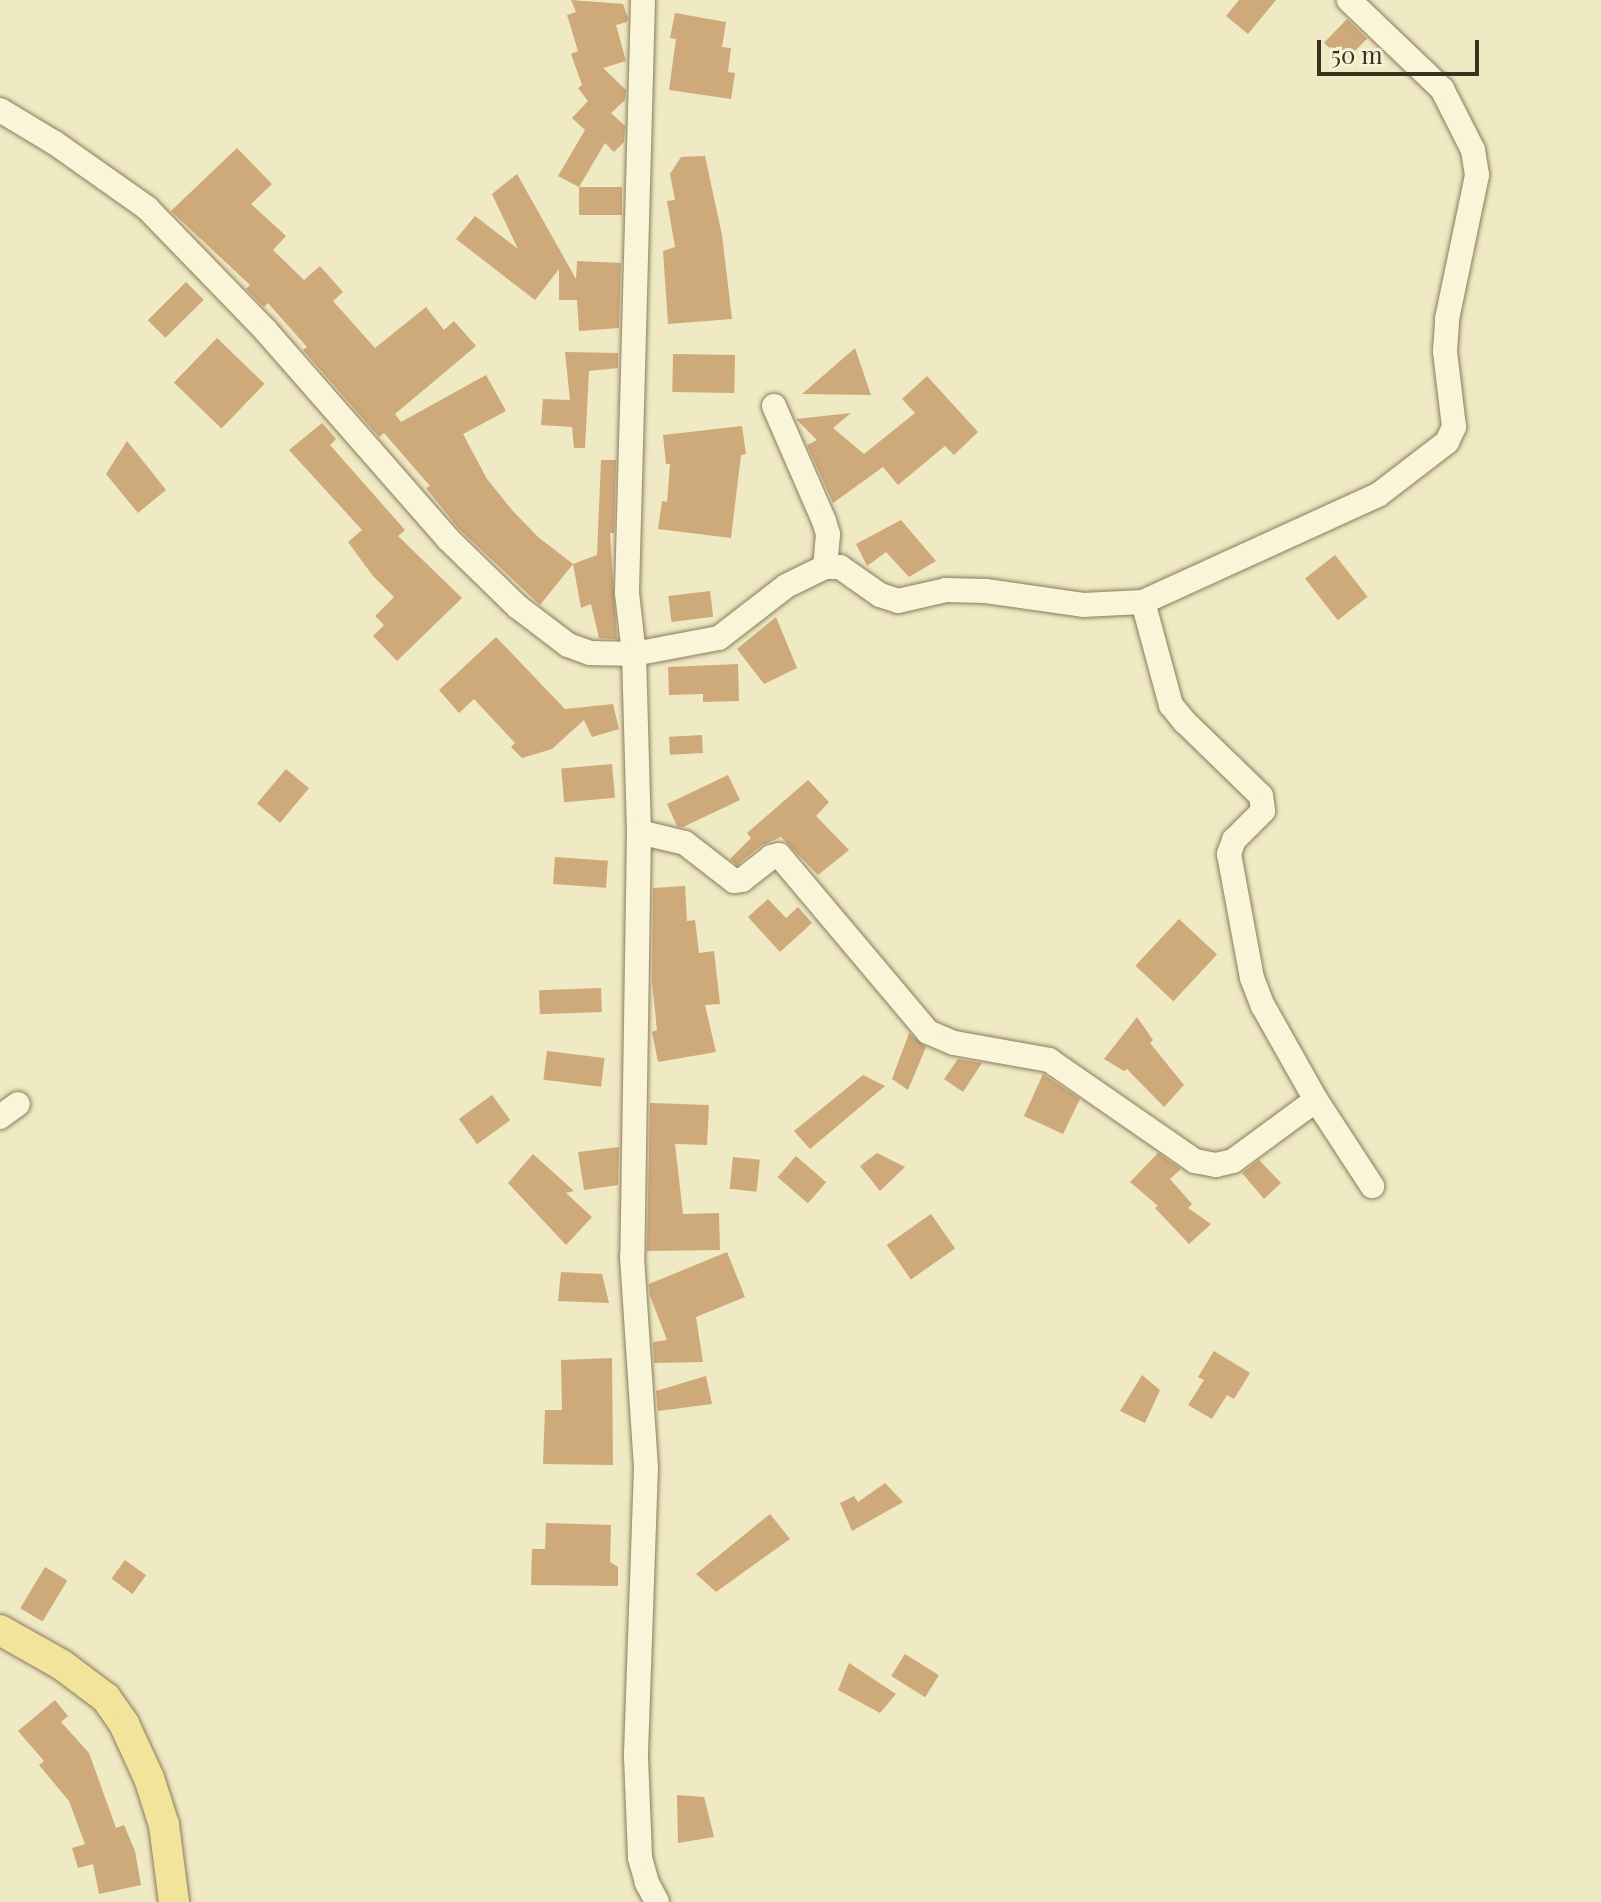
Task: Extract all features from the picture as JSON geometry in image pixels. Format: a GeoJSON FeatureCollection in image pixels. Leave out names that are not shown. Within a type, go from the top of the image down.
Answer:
{"type":"FeatureCollection","features":[{"type":"Feature","properties":{"kind":"main road"},"geometry":{"type":"LineString","coordinates":[[0,1630],[62,1665],[106,1698],[124,1724],[149,1778],[164,1825],[170,1851],[174,1902]]}},
{"type":"Feature","properties":{"kind":"street"},"geometry":{"type":"LineString","coordinates":[[643,0],[627,593],[634,654],[639,832],[632,1257],[646,1467],[636,1757],[640,1858],[647,1883],[657,1902]]}},
{"type":"Feature","properties":{"kind":"street"},"geometry":{"type":"LineString","coordinates":[[0,110],[55,143],[147,208],[266,331],[448,539],[518,607],[568,645],[590,653],[634,654],[719,638],[799,577],[825,567],[840,567],[880,595],[898,601],[946,590],[986,591],[1083,605],[1143,602],[1378,495],[1412,471],[1453,433],[1446,335],[1477,175],[1473,150],[1442,89],[1349,0]]}},
{"type":"Feature","properties":{"kind":"street"},"geometry":{"type":"LineString","coordinates":[[774,406],[824,521],[828,534],[825,567]]}},
{"type":"Feature","properties":{"kind":"street"},"geometry":{"type":"LineString","coordinates":[[1143,602],[1171,705],[1261,796],[1263,811],[1234,840],[1229,854],[1252,978],[1263,1006],[1316,1100],[1372,1186]]}},
{"type":"Feature","properties":{"kind":"street"},"geometry":{"type":"LineString","coordinates":[[639,832],[685,843],[734,881],[742,880],[775,855],[784,858],[928,1032],[954,1043],[1049,1060],[1195,1161],[1216,1165],[1233,1161],[1316,1100]]}},
{"type":"Feature","properties":{"kind":"building"},"geometry":{"type":"Polygon","coordinates":[[[571,0],[623,4],[628,18],[627,22],[616,25],[626,61],[603,68],[626,90],[625,100],[611,113],[625,126],[624,142],[614,152],[605,143],[579,187],[558,176],[585,130],[572,118],[588,101],[578,88],[582,85],[571,54],[578,51],[567,15],[576,12],[571,0]]]}},
{"type":"Feature","properties":{"kind":"building"},"geometry":{"type":"Polygon","coordinates":[[[1239,0],[1276,0],[1248,34],[1226,16],[1239,0]]]}},
{"type":"Feature","properties":{"kind":"building"},"geometry":{"type":"Polygon","coordinates":[[[675,13],[726,22],[722,47],[731,48],[728,72],[735,73],[731,99],[669,90],[676,39],[670,38],[675,13]]]}},
{"type":"Feature","properties":{"kind":"building"},"geometry":{"type":"Polygon","coordinates":[[[1347,19],[1367,38],[1344,62],[1324,43],[1347,19]]]}},
{"type":"Feature","properties":{"kind":"building"},"geometry":{"type":"Polygon","coordinates":[[[237,148],[272,184],[251,204],[286,236],[273,250],[304,280],[320,266],[343,292],[333,301],[375,348],[426,307],[444,330],[454,321],[476,346],[395,414],[401,422],[486,375],[506,411],[463,434],[487,479],[512,510],[538,537],[573,564],[540,605],[459,529],[426,488],[430,486],[384,433],[379,437],[303,350],[307,347],[268,303],[264,307],[246,289],[250,285],[171,211],[237,148]]]}},
{"type":"Feature","properties":{"kind":"building"},"geometry":{"type":"Polygon","coordinates":[[[705,156],[722,235],[732,319],[668,324],[663,251],[675,247],[667,201],[675,200],[670,174],[681,157],[705,156]]]}},
{"type":"Feature","properties":{"kind":"building"},"geometry":{"type":"Polygon","coordinates":[[[517,174],[576,279],[577,261],[621,263],[619,328],[579,331],[577,300],[559,300],[559,269],[535,300],[456,239],[475,216],[518,249],[492,194],[517,174]]]}},
{"type":"Feature","properties":{"kind":"building"},"geometry":{"type":"Polygon","coordinates":[[[579,187],[622,187],[622,215],[579,215],[579,187]]]}},
{"type":"Feature","properties":{"kind":"building"},"geometry":{"type":"Polygon","coordinates":[[[186,282],[204,300],[165,338],[148,320],[186,282]]]}},
{"type":"Feature","properties":{"kind":"building"},"geometry":{"type":"Polygon","coordinates":[[[217,338],[264,384],[221,428],[174,383],[217,338]]]}},
{"type":"Feature","properties":{"kind":"building"},"geometry":{"type":"Polygon","coordinates":[[[855,348],[871,395],[802,394],[855,348]]]}},
{"type":"Feature","properties":{"kind":"building"},"geometry":{"type":"Polygon","coordinates":[[[565,352],[618,353],[618,368],[589,371],[585,448],[574,448],[572,427],[541,425],[543,399],[570,400],[565,352]]]}},
{"type":"Feature","properties":{"kind":"building"},"geometry":{"type":"Polygon","coordinates":[[[673,354],[735,355],[734,393],[672,392],[673,354]]]}},
{"type":"Feature","properties":{"kind":"building"},"geometry":{"type":"Polygon","coordinates":[[[927,376],[978,432],[954,455],[945,446],[898,485],[883,467],[833,503],[807,445],[817,440],[796,419],[851,413],[833,428],[864,454],[915,413],[902,399],[927,376]]]}},
{"type":"Feature","properties":{"kind":"building"},"geometry":{"type":"Polygon","coordinates":[[[322,423],[336,439],[330,445],[405,530],[398,536],[462,598],[397,661],[373,636],[384,625],[375,616],[394,597],[373,576],[348,542],[362,530],[289,450],[322,423]]]}},
{"type":"Feature","properties":{"kind":"building"},"geometry":{"type":"Polygon","coordinates":[[[742,426],[746,454],[741,455],[731,538],[658,529],[662,501],[667,502],[670,464],[666,464],[663,435],[742,426]]]}},
{"type":"Feature","properties":{"kind":"building"},"geometry":{"type":"Polygon","coordinates":[[[127,441],[166,490],[138,513],[106,474],[127,441]]]}},
{"type":"Feature","properties":{"kind":"building"},"geometry":{"type":"Polygon","coordinates":[[[601,460],[616,460],[614,533],[610,533],[617,639],[599,638],[591,604],[581,608],[573,564],[597,555],[601,460]]]}},
{"type":"Feature","properties":{"kind":"building"},"geometry":{"type":"Polygon","coordinates":[[[901,520],[936,561],[909,577],[886,552],[867,566],[856,544],[901,520]]]}},
{"type":"Feature","properties":{"kind":"building"},"geometry":{"type":"Polygon","coordinates":[[[1335,555],[1368,597],[1338,620],[1305,578],[1335,555]]]}},
{"type":"Feature","properties":{"kind":"building"},"geometry":{"type":"Polygon","coordinates":[[[710,591],[713,617],[671,622],[668,596],[710,591]]]}},
{"type":"Feature","properties":{"kind":"building"},"geometry":{"type":"Polygon","coordinates":[[[776,617],[797,668],[764,684],[737,649],[776,617]]]}},
{"type":"Feature","properties":{"kind":"building"},"geometry":{"type":"Polygon","coordinates":[[[496,637],[565,709],[613,704],[619,729],[592,737],[584,720],[552,749],[522,758],[511,747],[515,743],[474,699],[459,713],[439,690],[496,637]]]}},
{"type":"Feature","properties":{"kind":"building"},"geometry":{"type":"Polygon","coordinates":[[[738,664],[739,701],[703,702],[703,694],[669,695],[668,667],[738,664]]]}},
{"type":"Feature","properties":{"kind":"building"},"geometry":{"type":"Polygon","coordinates":[[[702,735],[703,753],[670,755],[669,737],[702,735]]]}},
{"type":"Feature","properties":{"kind":"building"},"geometry":{"type":"Polygon","coordinates":[[[612,764],[615,798],[564,802],[561,768],[612,764]]]}},
{"type":"Feature","properties":{"kind":"building"},"geometry":{"type":"Polygon","coordinates":[[[286,769],[309,788],[280,823],[257,803],[286,769]]]}},
{"type":"Feature","properties":{"kind":"building"},"geometry":{"type":"Polygon","coordinates":[[[728,775],[740,800],[683,827],[677,826],[667,804],[728,775]]]}},
{"type":"Feature","properties":{"kind":"building"},"geometry":{"type":"Polygon","coordinates":[[[808,780],[829,802],[816,816],[849,850],[818,875],[781,837],[762,845],[737,865],[730,859],[751,838],[747,833],[808,780]]]}},
{"type":"Feature","properties":{"kind":"building"},"geometry":{"type":"Polygon","coordinates":[[[555,857],[608,861],[606,888],[553,884],[555,857]]]}},
{"type":"Feature","properties":{"kind":"building"},"geometry":{"type":"Polygon","coordinates":[[[685,886],[687,921],[695,920],[699,953],[714,951],[720,1004],[705,1005],[716,1052],[658,1062],[652,1032],[657,1030],[652,982],[653,888],[685,886]]]}},
{"type":"Feature","properties":{"kind":"building"},"geometry":{"type":"Polygon","coordinates":[[[768,899],[786,918],[798,907],[812,923],[780,952],[748,917],[768,899]]]}},
{"type":"Feature","properties":{"kind":"building"},"geometry":{"type":"Polygon","coordinates":[[[1179,919],[1217,954],[1173,1001],[1135,966],[1179,919]]]}},
{"type":"Feature","properties":{"kind":"building"},"geometry":{"type":"Polygon","coordinates":[[[601,988],[602,1012],[540,1014],[539,990],[601,988]]]}},
{"type":"Feature","properties":{"kind":"building"},"geometry":{"type":"Polygon","coordinates":[[[1137,1017],[1153,1040],[1150,1043],[1184,1085],[1164,1107],[1127,1069],[1124,1071],[1104,1059],[1137,1017]]]}},
{"type":"Feature","properties":{"kind":"building"},"geometry":{"type":"Polygon","coordinates":[[[909,1033],[926,1047],[908,1090],[892,1079],[909,1033]]]}},
{"type":"Feature","properties":{"kind":"building"},"geometry":{"type":"Polygon","coordinates":[[[547,1051],[605,1058],[601,1087],[543,1080],[547,1051]]]}},
{"type":"Feature","properties":{"kind":"building"},"geometry":{"type":"Polygon","coordinates":[[[958,1059],[982,1063],[963,1092],[944,1079],[958,1059]]]}},
{"type":"Feature","properties":{"kind":"building"},"geometry":{"type":"Polygon","coordinates":[[[1043,1074],[1080,1099],[1063,1134],[1024,1116],[1043,1074]]]}},
{"type":"Feature","properties":{"kind":"building"},"geometry":{"type":"Polygon","coordinates":[[[863,1075],[885,1086],[810,1149],[794,1131],[863,1075]]]}},
{"type":"Feature","properties":{"kind":"building"},"geometry":{"type":"Polygon","coordinates":[[[492,1095],[510,1120],[477,1144],[459,1119],[492,1095]]]}},
{"type":"Feature","properties":{"kind":"building"},"geometry":{"type":"Polygon","coordinates":[[[650,1103],[709,1105],[707,1145],[675,1144],[683,1214],[719,1213],[720,1250],[647,1251],[650,1103]]]}},
{"type":"Feature","properties":{"kind":"building"},"geometry":{"type":"Polygon","coordinates":[[[619,1147],[618,1185],[584,1190],[578,1152],[619,1147]]]}},
{"type":"Feature","properties":{"kind":"building"},"geometry":{"type":"Polygon","coordinates":[[[877,1153],[905,1167],[880,1191],[860,1166],[877,1153]]]}},
{"type":"Feature","properties":{"kind":"building"},"geometry":{"type":"Polygon","coordinates":[[[1158,1153],[1181,1169],[1170,1179],[1192,1204],[1188,1208],[1211,1224],[1189,1244],[1155,1208],[1158,1206],[1130,1182],[1158,1153]]]}},
{"type":"Feature","properties":{"kind":"building"},"geometry":{"type":"Polygon","coordinates":[[[533,1154],[574,1191],[566,1193],[592,1217],[566,1245],[508,1183],[533,1154]]]}},
{"type":"Feature","properties":{"kind":"building"},"geometry":{"type":"Polygon","coordinates":[[[796,1156],[826,1182],[808,1203],[778,1177],[796,1156]]]}},
{"type":"Feature","properties":{"kind":"building"},"geometry":{"type":"Polygon","coordinates":[[[733,1157],[760,1160],[757,1192],[730,1189],[733,1157]]]}},
{"type":"Feature","properties":{"kind":"building"},"geometry":{"type":"Polygon","coordinates":[[[1259,1160],[1281,1183],[1264,1199],[1242,1173],[1259,1160]]]}},
{"type":"Feature","properties":{"kind":"building"},"geometry":{"type":"Polygon","coordinates":[[[931,1214],[955,1248],[911,1279],[887,1245],[931,1214]]]}},
{"type":"Feature","properties":{"kind":"building"},"geometry":{"type":"Polygon","coordinates":[[[727,1252],[745,1297],[696,1317],[703,1362],[654,1363],[653,1342],[667,1340],[650,1296],[649,1284],[727,1252]]]}},
{"type":"Feature","properties":{"kind":"building"},"geometry":{"type":"Polygon","coordinates":[[[561,1272],[602,1274],[609,1303],[558,1301],[561,1272]]]}},
{"type":"Feature","properties":{"kind":"building"},"geometry":{"type":"Polygon","coordinates":[[[1214,1351],[1250,1373],[1234,1399],[1227,1395],[1212,1419],[1188,1405],[1204,1380],[1198,1377],[1214,1351]]]}},
{"type":"Feature","properties":{"kind":"building"},"geometry":{"type":"Polygon","coordinates":[[[612,1358],[613,1465],[543,1464],[545,1410],[562,1410],[561,1360],[612,1358]]]}},
{"type":"Feature","properties":{"kind":"building"},"geometry":{"type":"Polygon","coordinates":[[[1142,1375],[1160,1390],[1145,1423],[1120,1411],[1142,1375]]]}},
{"type":"Feature","properties":{"kind":"building"},"geometry":{"type":"Polygon","coordinates":[[[706,1376],[712,1404],[658,1411],[656,1391],[706,1376]]]}},
{"type":"Feature","properties":{"kind":"building"},"geometry":{"type":"Polygon","coordinates":[[[885,1483],[903,1502],[852,1531],[840,1503],[854,1496],[858,1502],[885,1483]]]}},
{"type":"Feature","properties":{"kind":"building"},"geometry":{"type":"Polygon","coordinates":[[[770,1514],[790,1539],[716,1592],[696,1574],[770,1514]]]}},
{"type":"Feature","properties":{"kind":"building"},"geometry":{"type":"Polygon","coordinates":[[[546,1523],[611,1525],[610,1562],[618,1567],[618,1586],[531,1585],[532,1549],[545,1549],[546,1523]]]}},
{"type":"Feature","properties":{"kind":"building"},"geometry":{"type":"Polygon","coordinates":[[[125,1560],[146,1575],[133,1594],[111,1579],[125,1560]]]}},
{"type":"Feature","properties":{"kind":"building"},"geometry":{"type":"Polygon","coordinates":[[[45,1567],[67,1580],[43,1622],[20,1608],[45,1567]]]}},
{"type":"Feature","properties":{"kind":"building"},"geometry":{"type":"Polygon","coordinates":[[[905,1654],[939,1675],[925,1697],[891,1676],[905,1654]]]}},
{"type":"Feature","properties":{"kind":"building"},"geometry":{"type":"Polygon","coordinates":[[[849,1663],[896,1694],[880,1713],[838,1690],[849,1663]]]}},
{"type":"Feature","properties":{"kind":"building"},"geometry":{"type":"Polygon","coordinates":[[[55,1700],[68,1716],[61,1722],[89,1753],[116,1828],[124,1825],[135,1851],[141,1885],[99,1894],[93,1864],[78,1868],[72,1848],[85,1844],[69,1801],[39,1765],[44,1761],[18,1731],[55,1700]]]}},
{"type":"Feature","properties":{"kind":"building"},"geometry":{"type":"Polygon","coordinates":[[[677,1795],[704,1797],[714,1837],[678,1843],[677,1795]]]}}]}
